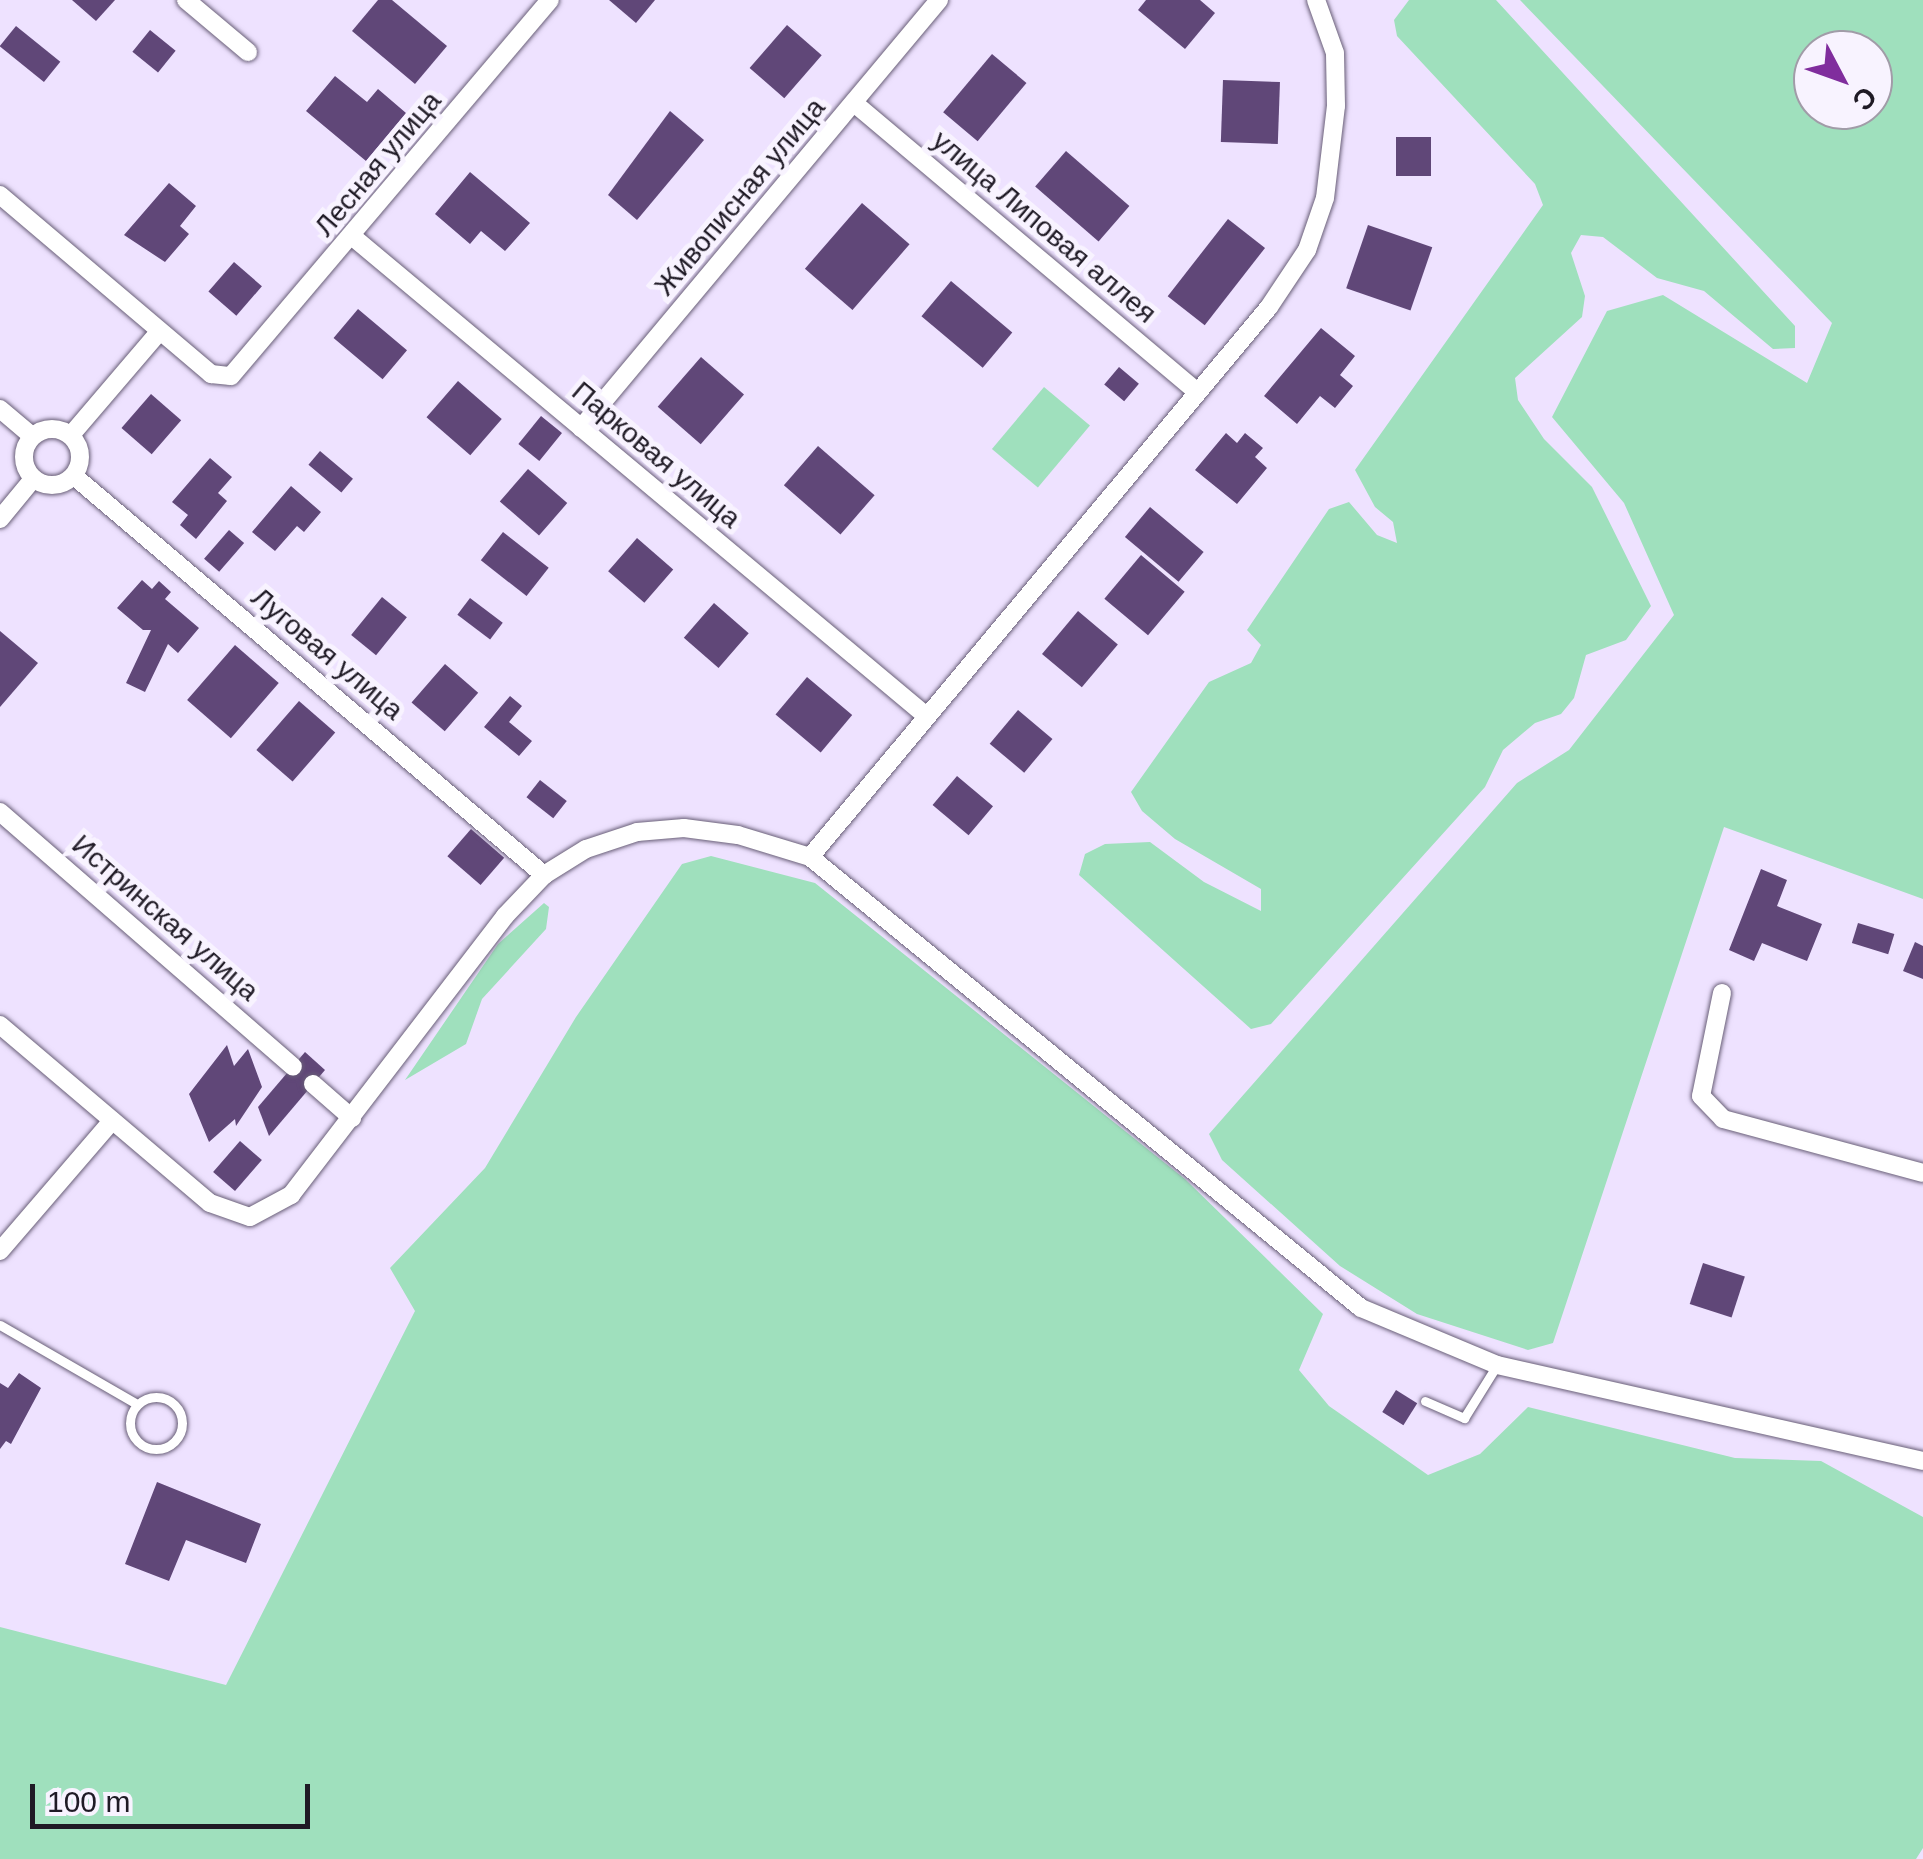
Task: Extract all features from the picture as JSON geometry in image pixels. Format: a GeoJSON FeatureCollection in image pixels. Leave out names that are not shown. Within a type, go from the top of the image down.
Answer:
{"type":"FeatureCollection","features":[{"type":"Feature","properties":{"kind":"street"},"geometry":{"type":"LineString","coordinates":[[186,0],[248,52]]}},
{"type":"Feature","properties":{"kind":"street","name":"Лесная улица"},"geometry":{"type":"LineString","coordinates":[[160,332],[210,374],[231,376],[550,0]]}},
{"type":"Feature","properties":{"kind":"street","name":"Живописная улица"},"geometry":{"type":"LineString","coordinates":[[581,428],[939,0]]}},
{"type":"Feature","properties":{"kind":"street"},"geometry":{"type":"LineString","coordinates":[[810,857],[1197,392],[1307,250],[1325,198],[1336,54],[1316,0]]}},
{"type":"Feature","properties":{"kind":"street","name":"улица Липовая аллея"},"geometry":{"type":"LineString","coordinates":[[854,103],[1197,392]]}},
{"type":"Feature","properties":{"kind":"street"},"geometry":{"type":"LineString","coordinates":[[0,195],[160,332],[71,435]]}},
{"type":"Feature","properties":{"kind":"street","name":"Парковая улица"},"geometry":{"type":"LineString","coordinates":[[352,237],[925,715]]}},
{"type":"Feature","properties":{"kind":"street"},"geometry":{"type":"LineString","coordinates":[[0,408],[32,436]]}},
{"type":"Feature","properties":{"kind":"street"},"geometry":{"type":"LineString","coordinates":[[58,429],[71,435],[81,462],[74,476],[47,486],[34,479],[24,450],[32,436],[58,429]]}},
{"type":"Feature","properties":{"kind":"street","name":"Луговая улица"},"geometry":{"type":"LineString","coordinates":[[74,476],[544,875]]}},
{"type":"Feature","properties":{"kind":"street"},"geometry":{"type":"LineString","coordinates":[[0,519],[34,479]]}},
{"type":"Feature","properties":{"kind":"street","name":"Истринская улица"},"geometry":{"type":"LineString","coordinates":[[0,812],[293,1067]]}},
{"type":"Feature","properties":{"kind":"street"},"geometry":{"type":"LineString","coordinates":[[0,1024],[210,1203],[250,1217],[291,1195],[544,875],[586,849],[637,832],[684,828],[738,836],[810,857],[1323,1280],[1417,1336],[1496,1365],[1923,1461]]}},
{"type":"Feature","properties":{"kind":"street"},"geometry":{"type":"LineString","coordinates":[[1722,993],[1702,1096],[1723,1119],[1923,1174]]}},
{"type":"Feature","properties":{"kind":"street"},"geometry":{"type":"LineString","coordinates":[[313,1084],[352,1118]]}},
{"type":"Feature","properties":{"kind":"street"},"geometry":{"type":"LineString","coordinates":[[0,1251],[112,1121]]}},
{"type":"Feature","properties":{"kind":"lane"},"geometry":{"type":"LineString","coordinates":[[0,1325],[137,1404]]}},
{"type":"Feature","properties":{"kind":"lane"},"geometry":{"type":"LineString","coordinates":[[1425,1401],[1464,1418],[1496,1365]]}},
{"type":"Feature","properties":{"kind":"lane"},"geometry":{"type":"LineString","coordinates":[[152,1397],[180,1411],[182,1428],[175,1443],[144,1448],[129,1419],[137,1404],[152,1397]]}},
{"type":"Feature","properties":{"kind":"green space"},"geometry":{"type":"Polygon","coordinates":[[[1409,0],[1496,0],[1795,326],[1795,348],[1773,349],[1704,291],[1657,278],[1603,237],[1581,235],[1571,253],[1585,296],[1582,317],[1515,378],[1518,400],[1544,439],[1592,487],[1651,606],[1626,640],[1586,655],[1574,698],[1561,714],[1535,723],[1503,750],[1485,787],[1271,1024],[1251,1029],[1079,875],[1085,854],[1105,844],[1150,842],[1204,882],[1261,911],[1261,889],[1175,839],[1142,811],[1131,792],[1209,682],[1251,663],[1261,645],[1247,630],[1329,509],[1349,502],[1377,535],[1397,543],[1393,522],[1375,507],[1355,470],[1543,205],[1535,184],[1397,36],[1394,20],[1409,0]]]}},
{"type":"Feature","properties":{"kind":"green space"},"geometry":{"type":"Polygon","coordinates":[[[1520,0],[1923,0],[1923,899],[1724,827],[1553,1343],[1528,1350],[1417,1314],[1340,1266],[1222,1160],[1209,1134],[1517,783],[1569,750],[1674,615],[1624,503],[1552,417],[1607,311],[1663,295],[1807,383],[1832,323],[1520,0]]]}},
{"type":"Feature","properties":{"kind":"green space"},"geometry":{"type":"Polygon","coordinates":[[[1044,387],[1090,426],[1038,488],[992,449],[1044,387]]]}},
{"type":"Feature","properties":{"kind":"green space"},"geometry":{"type":"Polygon","coordinates":[[[711,856],[815,883],[1185,1179],[1323,1314],[1299,1370],[1329,1406],[1428,1475],[1480,1454],[1528,1407],[1735,1458],[1821,1461],[1923,1517],[1923,1848],[1916,1859],[0,1859],[0,1627],[226,1685],[415,1311],[390,1268],[485,1168],[576,1017],[682,864],[711,856]]]}},
{"type":"Feature","properties":{"kind":"green space"},"geometry":{"type":"Polygon","coordinates":[[[544,903],[549,907],[546,929],[482,999],[466,1044],[405,1080],[498,944],[544,903]]]}},
{"type":"Feature","properties":{"kind":"building"},"geometry":{"type":"Polygon","coordinates":[[[72,0],[115,0],[96,21],[72,0]]]}},
{"type":"Feature","properties":{"kind":"building"},"geometry":{"type":"Polygon","coordinates":[[[378,0],[392,0],[447,46],[415,84],[352,31],[378,0]]]}},
{"type":"Feature","properties":{"kind":"building"},"geometry":{"type":"Polygon","coordinates":[[[609,0],[655,0],[636,23],[609,0]]]}},
{"type":"Feature","properties":{"kind":"building"},"geometry":{"type":"Polygon","coordinates":[[[1146,0],[1200,0],[1215,13],[1185,49],[1138,10],[1146,0]]]}},
{"type":"Feature","properties":{"kind":"building"},"geometry":{"type":"Polygon","coordinates":[[[787,25],[822,55],[784,98],[750,68],[787,25]]]}},
{"type":"Feature","properties":{"kind":"building"},"geometry":{"type":"Polygon","coordinates":[[[16,26],[60,62],[44,82],[0,46],[16,26]]]}},
{"type":"Feature","properties":{"kind":"building"},"geometry":{"type":"Polygon","coordinates":[[[150,30],[176,51],[158,73],[132,52],[150,30]]]}},
{"type":"Feature","properties":{"kind":"building"},"geometry":{"type":"Polygon","coordinates":[[[992,54],[1026,83],[978,141],[943,112],[992,54]]]}},
{"type":"Feature","properties":{"kind":"building"},"geometry":{"type":"Polygon","coordinates":[[[335,76],[367,102],[378,89],[406,113],[366,161],[306,111],[335,76]]]}},
{"type":"Feature","properties":{"kind":"building"},"geometry":{"type":"Polygon","coordinates":[[[1223,80],[1280,82],[1278,144],[1221,142],[1223,80]]]}},
{"type":"Feature","properties":{"kind":"building"},"geometry":{"type":"Polygon","coordinates":[[[670,111],[704,140],[637,220],[608,195],[670,111]]]}},
{"type":"Feature","properties":{"kind":"building"},"geometry":{"type":"Polygon","coordinates":[[[1396,137],[1431,137],[1431,176],[1396,176],[1396,137]]]}},
{"type":"Feature","properties":{"kind":"building"},"geometry":{"type":"Polygon","coordinates":[[[1066,151],[1129,206],[1099,242],[1035,186],[1066,151]]]}},
{"type":"Feature","properties":{"kind":"building"},"geometry":{"type":"Polygon","coordinates":[[[470,172],[530,223],[505,251],[481,231],[470,244],[435,214],[470,172]]]}},
{"type":"Feature","properties":{"kind":"building"},"geometry":{"type":"Polygon","coordinates":[[[169,183],[196,206],[180,226],[189,234],[165,262],[124,235],[169,183]]]}},
{"type":"Feature","properties":{"kind":"building"},"geometry":{"type":"Polygon","coordinates":[[[862,203],[910,244],[852,310],[805,269],[862,203]]]}},
{"type":"Feature","properties":{"kind":"building"},"geometry":{"type":"Polygon","coordinates":[[[1228,219],[1265,248],[1205,325],[1168,296],[1228,219]]]}},
{"type":"Feature","properties":{"kind":"building"},"geometry":{"type":"Polygon","coordinates":[[[1368,225],[1432,247],[1410,310],[1346,288],[1368,225]]]}},
{"type":"Feature","properties":{"kind":"building"},"geometry":{"type":"Polygon","coordinates":[[[234,262],[262,286],[236,316],[208,291],[234,262]]]}},
{"type":"Feature","properties":{"kind":"building"},"geometry":{"type":"Polygon","coordinates":[[[951,281],[1012,332],[983,368],[921,316],[951,281]]]}},
{"type":"Feature","properties":{"kind":"building"},"geometry":{"type":"Polygon","coordinates":[[[358,309],[407,350],[383,379],[334,338],[358,309]]]}},
{"type":"Feature","properties":{"kind":"building"},"geometry":{"type":"Polygon","coordinates":[[[1321,328],[1355,356],[1340,375],[1353,386],[1335,408],[1320,396],[1297,424],[1264,396],[1321,328]]]}},
{"type":"Feature","properties":{"kind":"building"},"geometry":{"type":"Polygon","coordinates":[[[701,357],[744,394],[701,444],[658,407],[701,357]]]}},
{"type":"Feature","properties":{"kind":"building"},"geometry":{"type":"Polygon","coordinates":[[[1119,367],[1139,384],[1124,401],[1104,385],[1119,367]]]}},
{"type":"Feature","properties":{"kind":"building"},"geometry":{"type":"Polygon","coordinates":[[[458,381],[502,419],[470,455],[427,417],[458,381]]]}},
{"type":"Feature","properties":{"kind":"building"},"geometry":{"type":"Polygon","coordinates":[[[151,394],[181,420],[152,454],[121,428],[151,394]]]}},
{"type":"Feature","properties":{"kind":"building"},"geometry":{"type":"Polygon","coordinates":[[[541,416],[562,433],[539,461],[518,444],[541,416]]]}},
{"type":"Feature","properties":{"kind":"building"},"geometry":{"type":"Polygon","coordinates":[[[1226,433],[1237,443],[1245,433],[1263,448],[1255,457],[1267,468],[1237,504],[1195,470],[1226,433]]]}},
{"type":"Feature","properties":{"kind":"building"},"geometry":{"type":"Polygon","coordinates":[[[818,446],[875,495],[840,534],[784,485],[818,446]]]}},
{"type":"Feature","properties":{"kind":"building"},"geometry":{"type":"Polygon","coordinates":[[[320,451],[353,479],[341,492],[308,465],[320,451]]]}},
{"type":"Feature","properties":{"kind":"building"},"geometry":{"type":"Polygon","coordinates":[[[210,458],[232,477],[218,493],[227,501],[196,539],[180,525],[188,515],[172,502],[210,458]]]}},
{"type":"Feature","properties":{"kind":"building"},"geometry":{"type":"Polygon","coordinates":[[[528,469],[567,503],[539,536],[500,501],[528,469]]]}},
{"type":"Feature","properties":{"kind":"building"},"geometry":{"type":"Polygon","coordinates":[[[291,486],[321,512],[304,532],[297,526],[275,551],[252,532],[291,486]]]}},
{"type":"Feature","properties":{"kind":"building"},"geometry":{"type":"Polygon","coordinates":[[[1150,507],[1204,552],[1179,582],[1125,537],[1150,507]]]}},
{"type":"Feature","properties":{"kind":"building"},"geometry":{"type":"Polygon","coordinates":[[[229,530],[244,543],[219,572],[204,559],[229,530]]]}},
{"type":"Feature","properties":{"kind":"building"},"geometry":{"type":"Polygon","coordinates":[[[503,532],[549,568],[527,596],[481,560],[503,532]]]}},
{"type":"Feature","properties":{"kind":"building"},"geometry":{"type":"Polygon","coordinates":[[[637,538],[673,569],[644,603],[608,571],[637,538]]]}},
{"type":"Feature","properties":{"kind":"building"},"geometry":{"type":"Polygon","coordinates":[[[1141,555],[1185,592],[1148,635],[1104,599],[1141,555]]]}},
{"type":"Feature","properties":{"kind":"building"},"geometry":{"type":"Polygon","coordinates":[[[142,580],[152,589],[159,581],[171,592],[165,599],[199,628],[178,653],[168,644],[145,692],[126,683],[151,630],[143,630],[117,608],[142,580]]]}},
{"type":"Feature","properties":{"kind":"building"},"geometry":{"type":"Polygon","coordinates":[[[382,597],[407,617],[376,655],[351,635],[382,597]]]}},
{"type":"Feature","properties":{"kind":"building"},"geometry":{"type":"Polygon","coordinates":[[[470,598],[503,623],[490,639],[457,615],[470,598]]]}},
{"type":"Feature","properties":{"kind":"building"},"geometry":{"type":"Polygon","coordinates":[[[714,603],[749,633],[719,668],[684,638],[714,603]]]}},
{"type":"Feature","properties":{"kind":"building"},"geometry":{"type":"Polygon","coordinates":[[[1078,611],[1118,644],[1082,687],[1042,654],[1078,611]]]}},
{"type":"Feature","properties":{"kind":"building"},"geometry":{"type":"Polygon","coordinates":[[[0,631],[38,663],[0,707],[0,631]]]}},
{"type":"Feature","properties":{"kind":"building"},"geometry":{"type":"Polygon","coordinates":[[[235,645],[279,683],[231,738],[187,700],[235,645]]]}},
{"type":"Feature","properties":{"kind":"building"},"geometry":{"type":"Polygon","coordinates":[[[445,664],[478,693],[445,731],[412,702],[445,664]]]}},
{"type":"Feature","properties":{"kind":"building"},"geometry":{"type":"Polygon","coordinates":[[[807,677],[852,715],[821,752],[776,715],[807,677]]]}},
{"type":"Feature","properties":{"kind":"building"},"geometry":{"type":"Polygon","coordinates":[[[510,696],[522,706],[509,722],[532,741],[519,756],[484,727],[510,696]]]}},
{"type":"Feature","properties":{"kind":"building"},"geometry":{"type":"Polygon","coordinates":[[[299,701],[335,732],[293,782],[256,750],[299,701]]]}},
{"type":"Feature","properties":{"kind":"building"},"geometry":{"type":"Polygon","coordinates":[[[1018,710],[1052,739],[1024,773],[990,744],[1018,710]]]}},
{"type":"Feature","properties":{"kind":"building"},"geometry":{"type":"Polygon","coordinates":[[[957,776],[993,806],[969,835],[933,805],[957,776]]]}},
{"type":"Feature","properties":{"kind":"building"},"geometry":{"type":"Polygon","coordinates":[[[540,780],[567,801],[553,818],[526,797],[540,780]]]}},
{"type":"Feature","properties":{"kind":"building"},"geometry":{"type":"Polygon","coordinates":[[[471,829],[504,858],[481,885],[447,856],[471,829]]]}},
{"type":"Feature","properties":{"kind":"building"},"geometry":{"type":"Polygon","coordinates":[[[1761,869],[1787,880],[1777,906],[1822,924],[1807,961],[1762,943],[1754,961],[1729,950],[1761,869]]]}},
{"type":"Feature","properties":{"kind":"building"},"geometry":{"type":"Polygon","coordinates":[[[1858,923],[1894,934],[1888,954],[1852,943],[1858,923]]]}},
{"type":"Feature","properties":{"kind":"building"},"geometry":{"type":"Polygon","coordinates":[[[1915,942],[1923,946],[1923,979],[1903,971],[1915,942]]]}},
{"type":"Feature","properties":{"kind":"building"},"geometry":{"type":"Polygon","coordinates":[[[227,1045],[234,1066],[248,1049],[262,1087],[236,1126],[235,1119],[209,1142],[189,1094],[227,1045]]]}},
{"type":"Feature","properties":{"kind":"building"},"geometry":{"type":"Polygon","coordinates":[[[305,1052],[325,1070],[269,1136],[258,1107],[305,1052]]]}},
{"type":"Feature","properties":{"kind":"building"},"geometry":{"type":"Polygon","coordinates":[[[240,1141],[262,1160],[235,1191],[213,1172],[240,1141]]]}},
{"type":"Feature","properties":{"kind":"building"},"geometry":{"type":"Polygon","coordinates":[[[1703,1263],[1745,1277],[1732,1317],[1690,1304],[1703,1263]]]}},
{"type":"Feature","properties":{"kind":"building"},"geometry":{"type":"Polygon","coordinates":[[[19,1373],[41,1388],[11,1444],[6,1441],[0,1449],[0,1383],[8,1388],[19,1373]]]}},
{"type":"Feature","properties":{"kind":"building"},"geometry":{"type":"Polygon","coordinates":[[[1396,1390],[1417,1403],[1403,1425],[1382,1412],[1396,1390]]]}},
{"type":"Feature","properties":{"kind":"building"},"geometry":{"type":"Polygon","coordinates":[[[157,1482],[261,1524],[246,1563],[186,1540],[169,1581],[125,1564],[157,1482]]]}}]}
